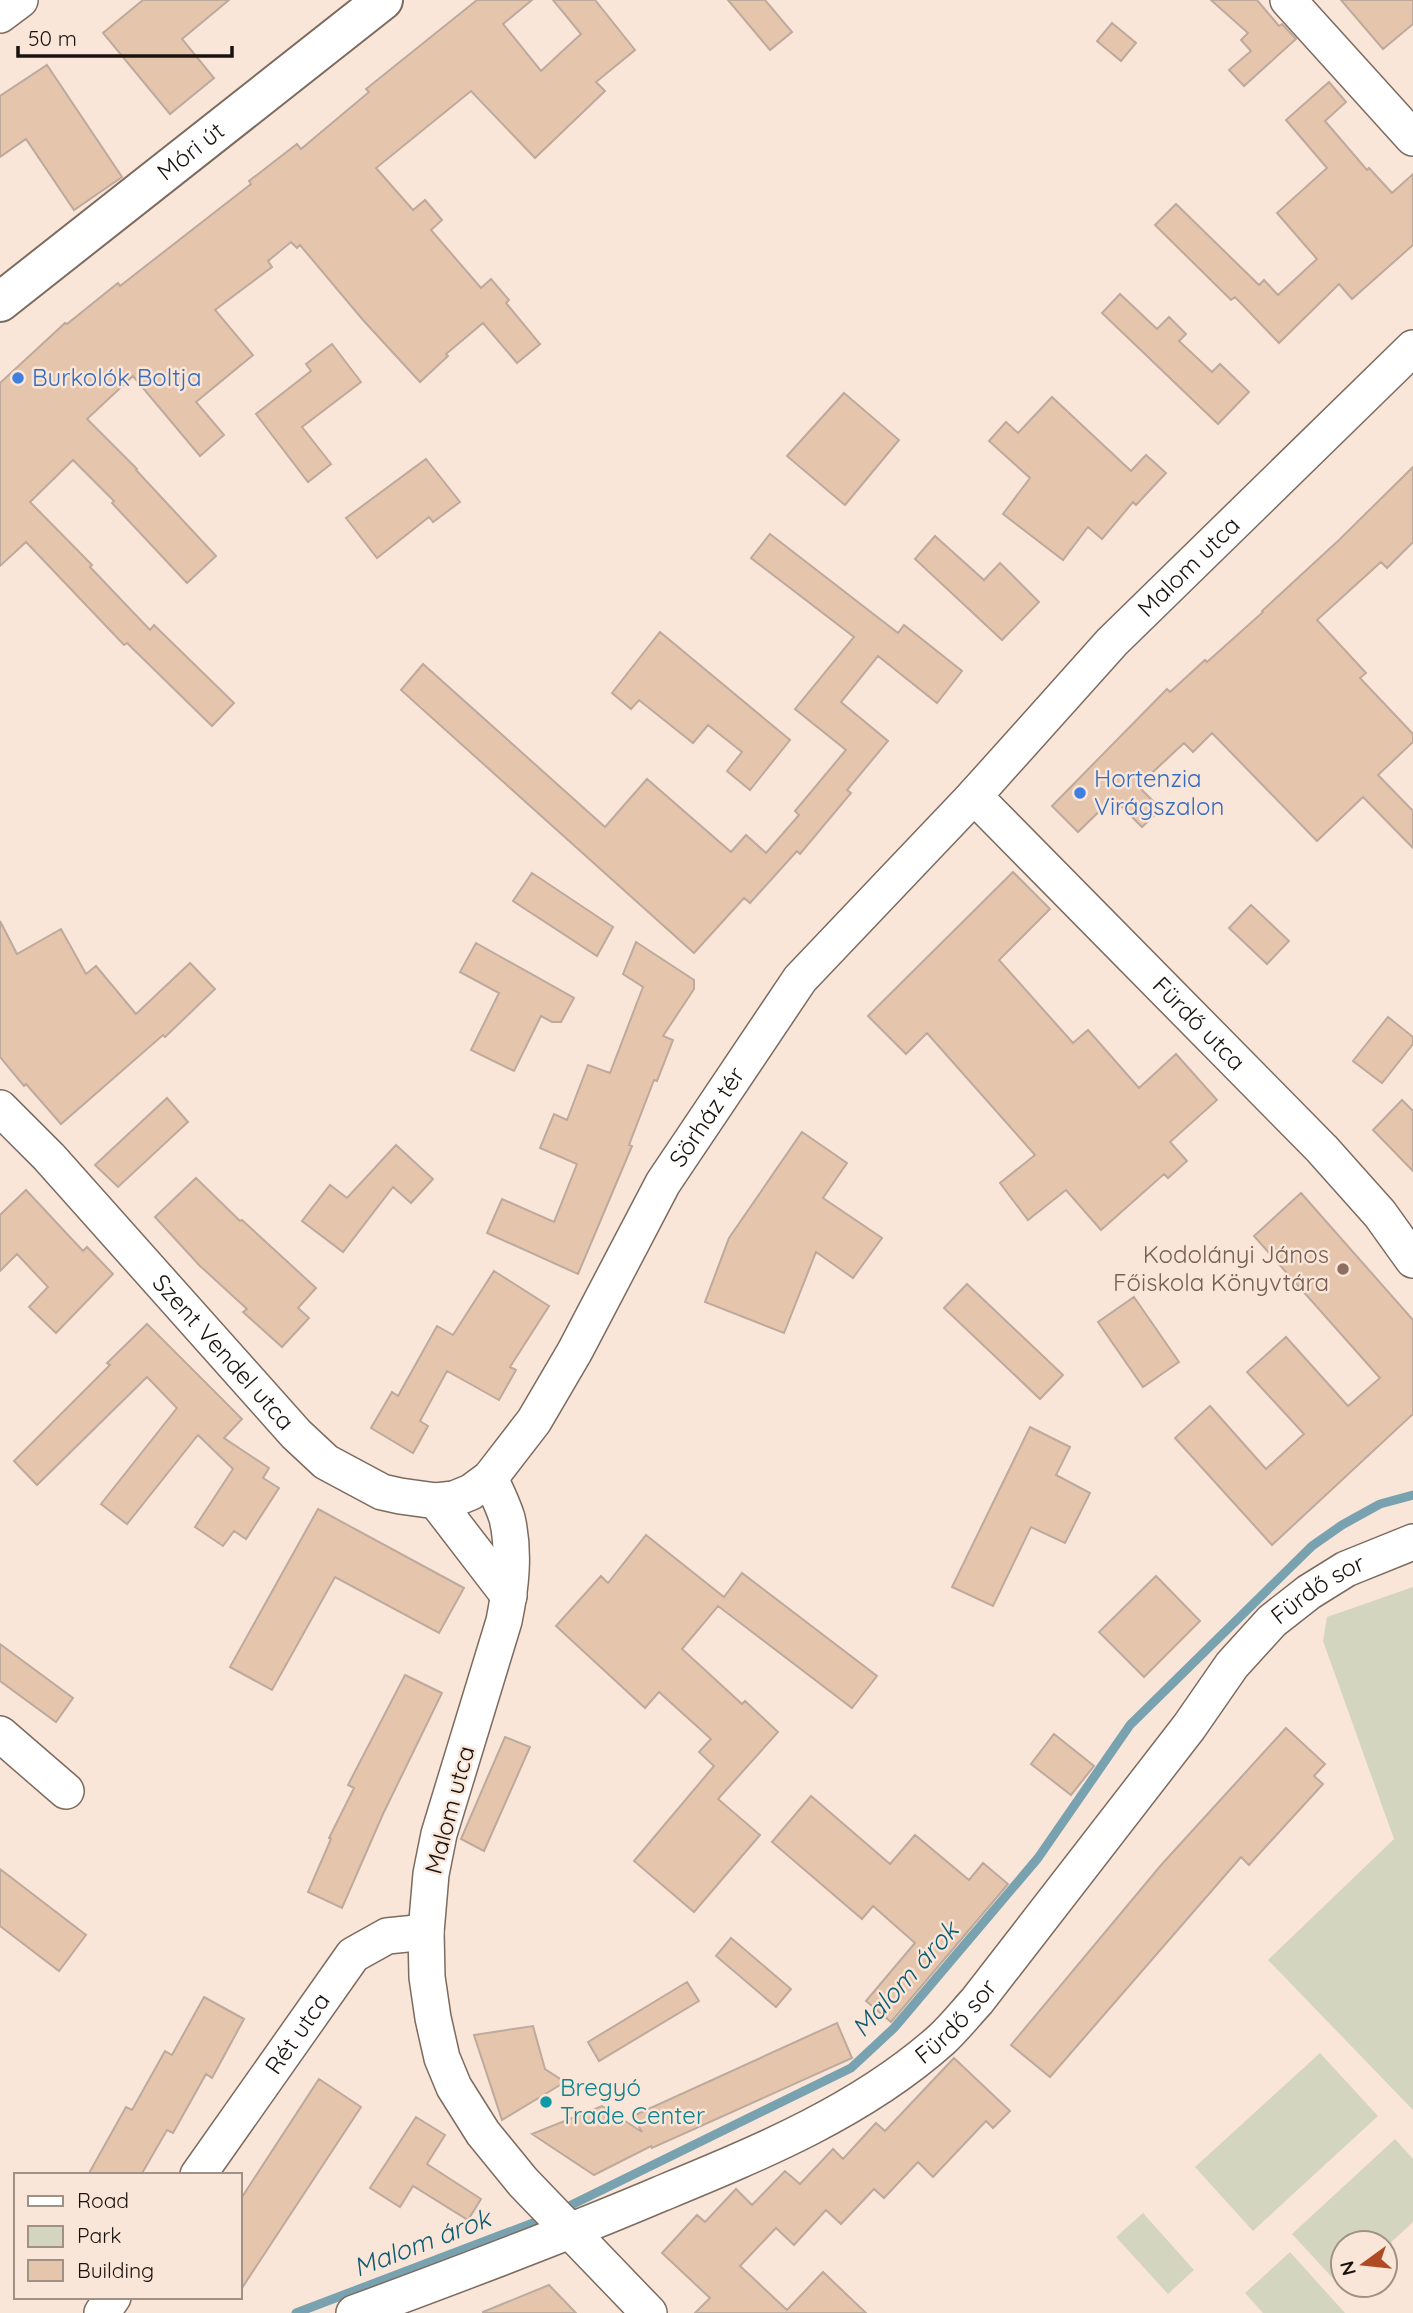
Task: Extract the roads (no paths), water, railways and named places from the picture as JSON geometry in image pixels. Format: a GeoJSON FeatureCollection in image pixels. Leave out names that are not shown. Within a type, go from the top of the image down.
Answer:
{"type":"FeatureCollection","features":[{"type":"Feature","properties":{"kind":"main road","name":"Móri út"},"geometry":{"type":"LineString","coordinates":[[0,302],[383,0]]}},
{"type":"Feature","properties":{"kind":"street"},"geometry":{"type":"LineString","coordinates":[[0,15],[20,0]]}},
{"type":"Feature","properties":{"kind":"street"},"geometry":{"type":"LineString","coordinates":[[1288,0],[1413,138]]}},
{"type":"Feature","properties":{"kind":"street","name":"Malom utca"},"geometry":{"type":"LineString","coordinates":[[974,796],[1112,642],[1413,348]]}},
{"type":"Feature","properties":{"kind":"street","name":"Fürdő utca"},"geometry":{"type":"LineString","coordinates":[[974,796],[1322,1149],[1380,1214],[1413,1259]]}},
{"type":"Feature","properties":{"kind":"street","name":"Sörház tér"},"geometry":{"type":"LineString","coordinates":[[490,1478],[534,1421],[575,1352],[663,1184],[800,979],[974,796]]}},
{"type":"Feature","properties":{"kind":"street","name":"Szent Vendel utca"},"geometry":{"type":"LineString","coordinates":[[0,1108],[49,1157],[296,1434],[326,1462],[382,1492],[436,1502],[471,1492],[490,1478]]}},
{"type":"Feature","properties":{"kind":"street","name":"Malom utca"},"geometry":{"type":"LineString","coordinates":[[490,1478],[506,1516],[511,1542],[509,1596],[505,1621],[439,1834],[431,1874],[426,1932],[427,1977],[433,2018],[442,2057],[450,2077],[483,2133],[523,2182],[649,2313]]}},
{"type":"Feature","properties":{"kind":"street"},"geometry":{"type":"LineString","coordinates":[[436,1502],[509,1596]]}},
{"type":"Feature","properties":{"kind":"street","name":"Fürdő sor"},"geometry":{"type":"LineString","coordinates":[[354,2313],[572,2231],[774,2146],[873,2093],[905,2070],[944,2038],[977,2001],[1189,1727],[1232,1665],[1272,1621],[1309,1592],[1346,1569],[1413,1542]]}},
{"type":"Feature","properties":{"kind":"street"},"geometry":{"type":"LineString","coordinates":[[0,1734],[66,1791]]}},
{"type":"Feature","properties":{"kind":"street","name":"Rét utca"},"geometry":{"type":"LineString","coordinates":[[199,2173],[353,1955],[387,1936],[426,1932]]}},
{"type":"Feature","properties":{"kind":"waterway","name":"Malom árok"},"geometry":{"type":"LineString","coordinates":[[561,2210],[851,2068],[894,2028],[1038,1858],[1130,1725],[1312,1546],[1342,1525],[1380,1504],[1413,1495]]}},
{"type":"Feature","properties":{"kind":"waterway","name":"Malom árok"},"geometry":{"type":"LineString","coordinates":[[296,2313],[546,2218]]}},
{"type":"Feature","properties":{"kind":"place","name":"Burkolók Boltja"},"geometry":{"type":"Point","coordinates":[18,378]}},
{"type":"Feature","properties":{"kind":"place","name":"Hortenzia Virágszalon"},"geometry":{"type":"Point","coordinates":[1080,793]}},
{"type":"Feature","properties":{"kind":"place","name":"Kodolányi János Főiskola Könyvtára"},"geometry":{"type":"Point","coordinates":[1343,1269]}},
{"type":"Feature","properties":{"kind":"place","name":"Bregyó Trade Center"},"geometry":{"type":"Point","coordinates":[546,2102]}}]}
